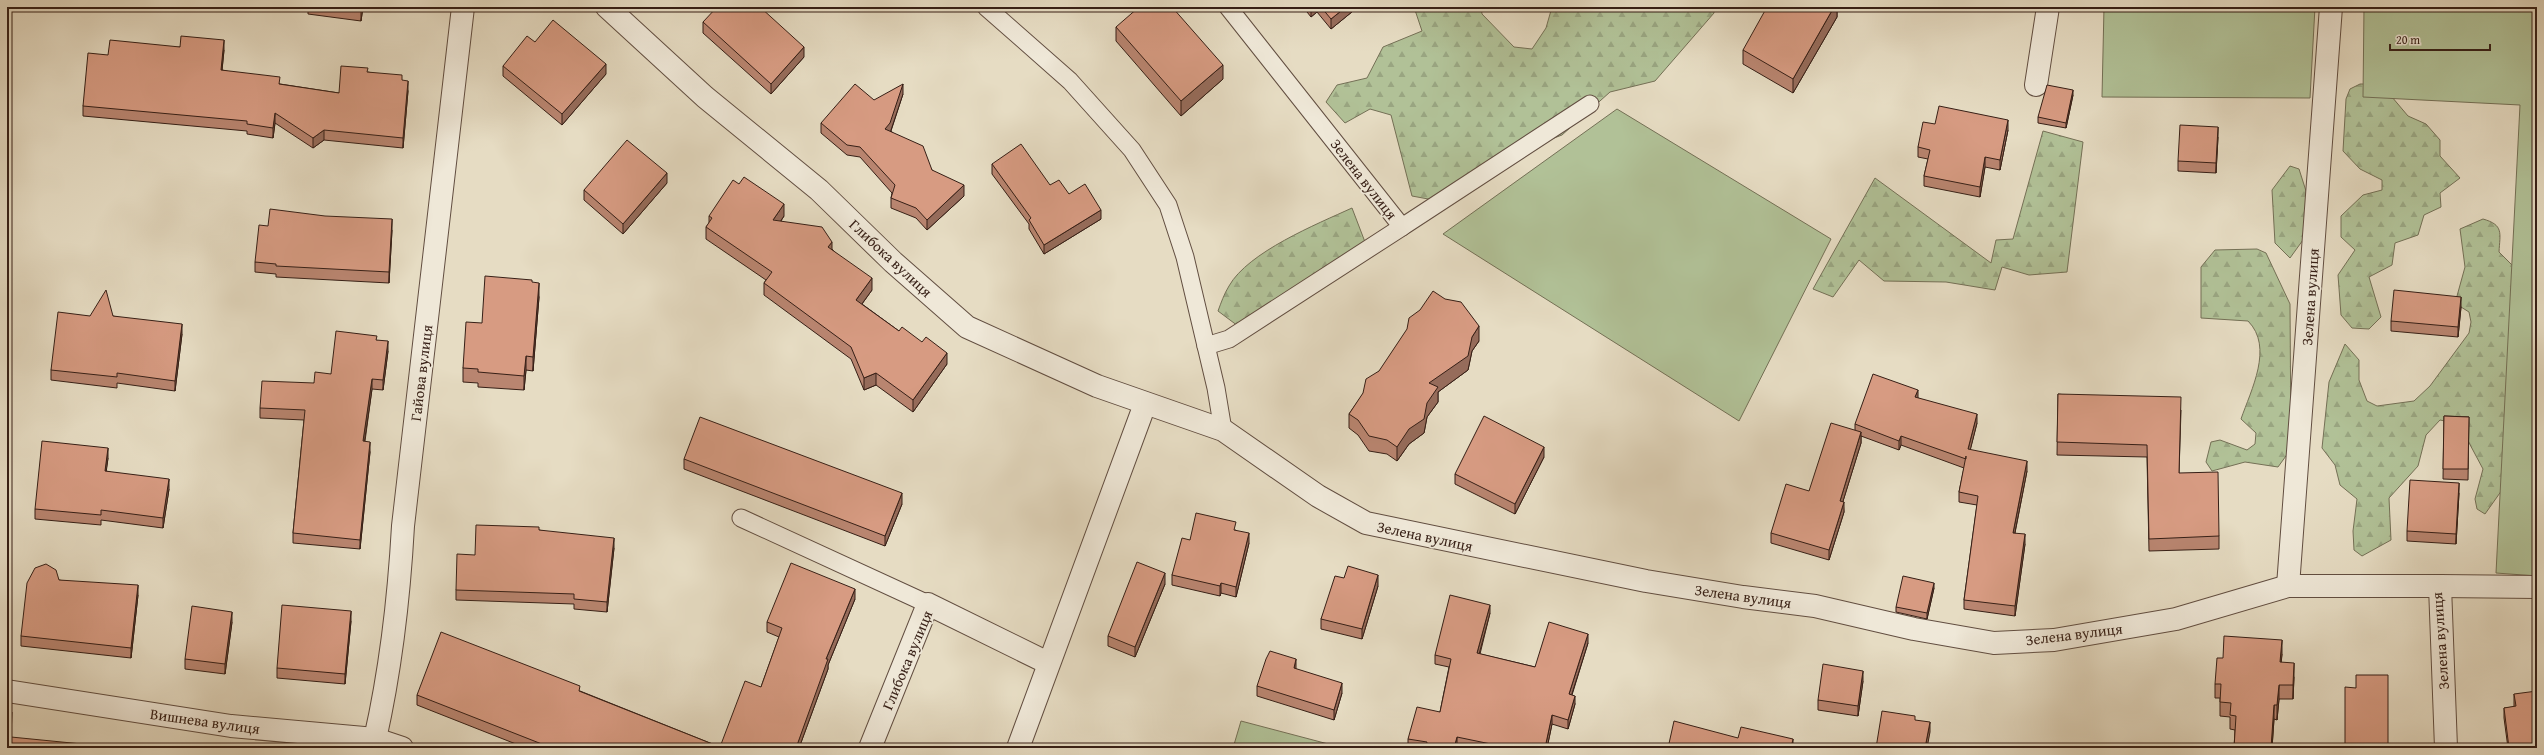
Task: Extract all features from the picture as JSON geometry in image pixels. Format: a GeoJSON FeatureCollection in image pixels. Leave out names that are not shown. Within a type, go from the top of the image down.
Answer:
{"type":"FeatureCollection","features":[{"type":"Feature","properties":{"kind":"street","name":"Гайова вулиця"},"geometry":{"type":"LineString","coordinates":[[376,739],[388,681],[399,589],[403,526],[463,7]]}},
{"type":"Feature","properties":{"kind":"street","name":"Глибока вулиця"},"geometry":{"type":"LineString","coordinates":[[607,7],[705,97],[819,190],[892,262],[967,327],[1090,383],[1144,404],[1223,430]]}},
{"type":"Feature","properties":{"kind":"street"},"geometry":{"type":"LineString","coordinates":[[2036,85],[2048,7]]}},
{"type":"Feature","properties":{"kind":"street","name":"Зелена вулиця"},"geometry":{"type":"LineString","coordinates":[[2288,586],[2331,7]]}},
{"type":"Feature","properties":{"kind":"street"},"geometry":{"type":"LineString","coordinates":[[1018,748],[1144,404]]}},
{"type":"Feature","properties":{"kind":"street","name":"Зелена вулиця"},"geometry":{"type":"LineString","coordinates":[[1223,430],[1318,496],[1366,523],[1646,581],[1743,597],[1815,606],[1914,629],[1994,643],[2054,640],[2176,619],[2288,586],[2440,586],[2446,748]]}},
{"type":"Feature","properties":{"kind":"street"},"geometry":{"type":"LineString","coordinates":[[2440,586],[2537,587]]}},
{"type":"Feature","properties":{"kind":"street","name":"Глибока вулиця"},"geometry":{"type":"LineString","coordinates":[[870,748],[928,604],[1048,663]]}},
{"type":"Feature","properties":{"kind":"street","name":"Вишнева вулиця"},"geometry":{"type":"LineString","coordinates":[[7,691],[231,726],[376,739],[402,748]]}},
{"type":"Feature","properties":{"kind":"lane"},"geometry":{"type":"LineString","coordinates":[[986,7],[1070,81],[1132,150],[1168,205],[1185,257],[1206,346],[1223,430]]}},
{"type":"Feature","properties":{"kind":"lane","name":"Зелена вулиця"},"geometry":{"type":"LineString","coordinates":[[1206,346],[1229,339],[1402,227],[1228,7]]}},
{"type":"Feature","properties":{"kind":"lane"},"geometry":{"type":"LineString","coordinates":[[1402,227],[1590,104]]}},
{"type":"Feature","properties":{"kind":"lane"},"geometry":{"type":"LineString","coordinates":[[741,518],[928,604]]}},
{"type":"Feature","properties":{"kind":"green space"},"geometry":{"type":"Polygon","coordinates":[[[1414,7],[1481,7],[1482,14],[1514,47],[1532,49],[1546,28],[1552,7],[1714,7],[1714,13],[1655,81],[1610,92],[1562,135],[1514,153],[1439,201],[1412,196],[1391,115],[1370,109],[1345,123],[1326,102],[1337,85],[1367,78],[1383,47],[1422,31],[1414,7]]]}},
{"type":"Feature","properties":{"kind":"green space"},"geometry":{"type":"Polygon","coordinates":[[[2104,7],[2315,7],[2310,98],[2102,97],[2104,7]]]}},
{"type":"Feature","properties":{"kind":"green space"},"geometry":{"type":"Polygon","coordinates":[[[2364,7],[2537,7],[2537,576],[2496,573],[2520,105],[2363,97],[2364,7]]]}},
{"type":"Feature","properties":{"kind":"green space"},"geometry":{"type":"Polygon","coordinates":[[[2360,84],[2381,84],[2408,116],[2426,124],[2440,140],[2440,156],[2460,178],[2440,193],[2441,207],[2424,215],[2418,235],[2395,243],[2392,265],[2369,277],[2381,317],[2369,329],[2352,328],[2341,315],[2338,275],[2355,250],[2341,237],[2341,216],[2363,195],[2382,190],[2382,180],[2360,169],[2343,151],[2346,99],[2350,89],[2360,84]]]}},
{"type":"Feature","properties":{"kind":"green space"},"geometry":{"type":"Polygon","coordinates":[[[1617,109],[1831,239],[1739,421],[1443,234],[1617,109]]]}},
{"type":"Feature","properties":{"kind":"green space"},"geometry":{"type":"Polygon","coordinates":[[[2043,131],[2083,142],[2067,272],[2029,275],[2002,267],[1995,290],[1946,282],[1884,281],[1859,260],[1833,297],[1813,289],[1875,178],[1991,263],[1996,240],[2013,239],[2043,131]]]}},
{"type":"Feature","properties":{"kind":"green space"},"geometry":{"type":"Polygon","coordinates":[[[2290,166],[2299,169],[2306,191],[2308,233],[2290,258],[2275,243],[2272,190],[2290,166]]]}},
{"type":"Feature","properties":{"kind":"green space"},"geometry":{"type":"Polygon","coordinates":[[[1352,208],[1365,242],[1242,329],[1218,311],[1229,286],[1238,274],[1251,262],[1284,240],[1352,208]]]}},
{"type":"Feature","properties":{"kind":"green space"},"geometry":{"type":"Polygon","coordinates":[[[2483,219],[2490,221],[2498,227],[2500,235],[2499,252],[2530,283],[2502,490],[2485,514],[2477,509],[2475,499],[2483,469],[2459,424],[2440,420],[2426,435],[2418,466],[2389,498],[2391,540],[2362,556],[2354,550],[2353,531],[2357,499],[2340,485],[2335,465],[2322,448],[2329,382],[2345,344],[2359,360],[2359,380],[2367,401],[2377,406],[2414,401],[2430,386],[2469,333],[2471,322],[2469,312],[2461,307],[2457,296],[2465,267],[2460,229],[2483,219]]]}},
{"type":"Feature","properties":{"kind":"green space"},"geometry":{"type":"Polygon","coordinates":[[[2257,249],[2266,253],[2290,304],[2291,449],[2278,467],[2245,462],[2212,471],[2206,462],[2211,442],[2220,440],[2247,450],[2255,444],[2256,433],[2241,419],[2258,369],[2260,356],[2256,331],[2248,321],[2201,318],[2201,267],[2215,250],[2257,249]]]}},
{"type":"Feature","properties":{"kind":"green space"},"geometry":{"type":"Polygon","coordinates":[[[1241,721],[1332,745],[1331,748],[1233,748],[1241,721]]]}},
{"type":"Feature","properties":{"kind":"building"},"geometry":{"type":"Polygon","coordinates":[[[334,7],[362,7],[361,11],[334,7]]]}},
{"type":"Feature","properties":{"kind":"building"},"geometry":{"type":"Polygon","coordinates":[[[717,7],[760,7],[804,47],[771,84],[703,22],[717,7]]]}},
{"type":"Feature","properties":{"kind":"building"},"geometry":{"type":"Polygon","coordinates":[[[1139,7],[1172,7],[1223,65],[1181,101],[1116,27],[1139,7]]]}},
{"type":"Feature","properties":{"kind":"building"},"geometry":{"type":"Polygon","coordinates":[[[1321,7],[1346,7],[1331,19],[1321,7]]]}},
{"type":"Feature","properties":{"kind":"building"},"geometry":{"type":"Polygon","coordinates":[[[1767,7],[1834,7],[1793,79],[1743,50],[1767,7]]]}},
{"type":"Feature","properties":{"kind":"building"},"geometry":{"type":"Polygon","coordinates":[[[553,20],[606,64],[562,114],[503,66],[527,36],[535,42],[553,20]]]}},
{"type":"Feature","properties":{"kind":"building"},"geometry":{"type":"Polygon","coordinates":[[[181,36],[224,40],[221,70],[280,77],[279,84],[339,93],[341,66],[368,68],[367,72],[402,75],[402,80],[408,81],[403,138],[324,130],[313,138],[275,113],[273,128],[247,124],[247,121],[83,106],[88,53],[108,55],[110,40],[180,47],[181,36]]]}},
{"type":"Feature","properties":{"kind":"building"},"geometry":{"type":"Polygon","coordinates":[[[855,84],[874,100],[903,84],[890,123],[885,129],[923,146],[932,170],[964,185],[927,220],[916,208],[891,198],[895,185],[860,147],[847,145],[821,123],[855,84]]]}},
{"type":"Feature","properties":{"kind":"building"},"geometry":{"type":"Polygon","coordinates":[[[2047,85],[2073,90],[2066,123],[2038,117],[2047,85]]]}},
{"type":"Feature","properties":{"kind":"building"},"geometry":{"type":"Polygon","coordinates":[[[1939,106],[2008,120],[2000,160],[1985,157],[1980,187],[1924,176],[1930,150],[1918,147],[1923,122],[1935,124],[1939,106]]]}},
{"type":"Feature","properties":{"kind":"building"},"geometry":{"type":"Polygon","coordinates":[[[2180,125],[2218,127],[2216,163],[2178,161],[2180,125]]]}},
{"type":"Feature","properties":{"kind":"building"},"geometry":{"type":"Polygon","coordinates":[[[627,140],[667,173],[623,224],[584,190],[627,140]]]}},
{"type":"Feature","properties":{"kind":"building"},"geometry":{"type":"Polygon","coordinates":[[[1021,144],[1050,185],[1059,180],[1069,194],[1085,184],[1101,210],[1044,245],[1029,220],[1031,218],[992,164],[1021,144]]]}},
{"type":"Feature","properties":{"kind":"building"},"geometry":{"type":"Polygon","coordinates":[[[744,177],[784,204],[773,220],[822,227],[832,242],[828,247],[872,278],[856,300],[899,331],[902,327],[922,342],[926,337],[947,353],[913,400],[876,373],[864,378],[851,347],[764,283],[772,272],[706,227],[712,218],[709,216],[733,180],[739,184],[744,177]]]}},
{"type":"Feature","properties":{"kind":"building"},"geometry":{"type":"Polygon","coordinates":[[[270,209],[325,216],[392,219],[389,272],[276,266],[276,264],[255,262],[259,225],[268,226],[270,209]]]}},
{"type":"Feature","properties":{"kind":"building"},"geometry":{"type":"Polygon","coordinates":[[[485,276],[532,280],[532,282],[539,283],[533,357],[526,356],[524,376],[478,372],[478,369],[463,368],[466,322],[482,323],[485,276]]]}},
{"type":"Feature","properties":{"kind":"building"},"geometry":{"type":"Polygon","coordinates":[[[106,290],[113,316],[182,324],[175,381],[117,373],[117,377],[51,370],[58,312],[90,316],[106,290]]]}},
{"type":"Feature","properties":{"kind":"building"},"geometry":{"type":"Polygon","coordinates":[[[2394,290],[2461,297],[2458,327],[2391,321],[2394,290]]]}},
{"type":"Feature","properties":{"kind":"building"},"geometry":{"type":"Polygon","coordinates":[[[1433,291],[1445,299],[1461,302],[1479,326],[1472,337],[1468,356],[1429,383],[1438,387],[1427,403],[1424,419],[1409,429],[1397,447],[1387,440],[1369,436],[1358,420],[1349,414],[1363,393],[1366,379],[1379,371],[1407,329],[1409,318],[1420,310],[1433,291]]]}},
{"type":"Feature","properties":{"kind":"building"},"geometry":{"type":"Polygon","coordinates":[[[336,331],[377,336],[376,340],[388,341],[383,380],[372,379],[363,441],[370,442],[360,540],[293,533],[305,410],[260,408],[262,381],[314,383],[315,372],[331,374],[336,331]]]}},
{"type":"Feature","properties":{"kind":"building"},"geometry":{"type":"Polygon","coordinates":[[[1873,374],[1918,390],[1915,397],[1977,414],[1968,449],[2027,461],[2013,533],[2025,534],[2015,606],[1964,600],[1978,496],[1959,492],[1965,459],[1901,436],[1899,441],[1855,424],[1873,374]]]}},
{"type":"Feature","properties":{"kind":"building"},"geometry":{"type":"Polygon","coordinates":[[[2058,394],[2181,397],[2179,473],[2218,472],[2219,536],[2149,539],[2147,445],[2057,442],[2058,394]]]}},
{"type":"Feature","properties":{"kind":"building"},"geometry":{"type":"Polygon","coordinates":[[[1484,416],[1544,447],[1515,504],[1455,474],[1484,416]]]}},
{"type":"Feature","properties":{"kind":"building"},"geometry":{"type":"Polygon","coordinates":[[[2444,416],[2469,417],[2468,469],[2443,469],[2444,416]]]}},
{"type":"Feature","properties":{"kind":"building"},"geometry":{"type":"Polygon","coordinates":[[[700,417],[902,493],[885,536],[684,459],[700,417]]]}},
{"type":"Feature","properties":{"kind":"building"},"geometry":{"type":"Polygon","coordinates":[[[1831,423],[1861,432],[1840,501],[1844,502],[1829,550],[1771,533],[1786,484],[1809,491],[1831,423]]]}},
{"type":"Feature","properties":{"kind":"building"},"geometry":{"type":"Polygon","coordinates":[[[42,441],[108,448],[105,471],[169,479],[163,518],[101,510],[101,515],[35,509],[42,441]]]}},
{"type":"Feature","properties":{"kind":"building"},"geometry":{"type":"Polygon","coordinates":[[[2410,480],[2459,483],[2456,534],[2407,531],[2410,480]]]}},
{"type":"Feature","properties":{"kind":"building"},"geometry":{"type":"Polygon","coordinates":[[[1196,513],[1236,522],[1234,530],[1249,533],[1236,587],[1221,583],[1220,586],[1172,575],[1182,538],[1190,540],[1196,513]]]}},
{"type":"Feature","properties":{"kind":"building"},"geometry":{"type":"Polygon","coordinates":[[[476,525],[539,527],[539,530],[614,538],[607,602],[574,599],[574,594],[456,590],[457,554],[475,555],[476,525]]]}},
{"type":"Feature","properties":{"kind":"building"},"geometry":{"type":"Polygon","coordinates":[[[1137,562],[1165,573],[1135,647],[1108,636],[1137,562]]]}},
{"type":"Feature","properties":{"kind":"building"},"geometry":{"type":"Polygon","coordinates":[[[791,563],[855,589],[826,659],[828,659],[796,748],[566,748],[557,744],[556,748],[552,748],[417,695],[441,632],[580,686],[579,691],[720,747],[745,681],[761,687],[782,628],[767,622],[791,563]]]}},
{"type":"Feature","properties":{"kind":"building"},"geometry":{"type":"Polygon","coordinates":[[[46,564],[56,570],[59,580],[138,585],[131,648],[21,636],[27,583],[35,568],[46,564]]]}},
{"type":"Feature","properties":{"kind":"building"},"geometry":{"type":"Polygon","coordinates":[[[1348,566],[1378,575],[1362,629],[1321,619],[1335,576],[1344,578],[1348,566]]]}},
{"type":"Feature","properties":{"kind":"building"},"geometry":{"type":"Polygon","coordinates":[[[1903,576],[1934,583],[1927,613],[1896,607],[1903,576]]]}},
{"type":"Feature","properties":{"kind":"building"},"geometry":{"type":"Polygon","coordinates":[[[1450,595],[1490,605],[1477,653],[1535,667],[1549,622],[1588,634],[1569,694],[1575,696],[1568,720],[1552,715],[1545,748],[1510,748],[1457,737],[1454,748],[1426,748],[1427,742],[1408,739],[1417,707],[1440,712],[1451,659],[1435,655],[1450,595]]]}},
{"type":"Feature","properties":{"kind":"building"},"geometry":{"type":"Polygon","coordinates":[[[282,605],[351,611],[345,674],[277,668],[282,605]]]}},
{"type":"Feature","properties":{"kind":"building"},"geometry":{"type":"Polygon","coordinates":[[[192,606],[232,612],[225,664],[185,659],[192,606]]]}},
{"type":"Feature","properties":{"kind":"building"},"geometry":{"type":"Polygon","coordinates":[[[2224,636],[2282,640],[2280,662],[2294,663],[2293,685],[2279,685],[2277,705],[2274,705],[2271,748],[2234,748],[2236,716],[2230,715],[2231,703],[2220,702],[2221,684],[2215,684],[2217,658],[2223,658],[2224,636]]]}},
{"type":"Feature","properties":{"kind":"building"},"geometry":{"type":"Polygon","coordinates":[[[1270,651],[1296,659],[1294,668],[1342,683],[1334,710],[1257,686],[1270,651]]]}},
{"type":"Feature","properties":{"kind":"building"},"geometry":{"type":"Polygon","coordinates":[[[1823,664],[1863,671],[1858,706],[1818,700],[1823,664]]]}},
{"type":"Feature","properties":{"kind":"building"},"geometry":{"type":"Polygon","coordinates":[[[2356,675],[2388,675],[2388,748],[2345,748],[2345,687],[2356,688],[2356,675]]]}},
{"type":"Feature","properties":{"kind":"building"},"geometry":{"type":"Polygon","coordinates":[[[2537,691],[2537,748],[2509,748],[2504,708],[2516,706],[2514,694],[2537,691]]]}},
{"type":"Feature","properties":{"kind":"building"},"geometry":{"type":"Polygon","coordinates":[[[7,711],[12,712],[11,737],[92,745],[92,748],[7,748],[7,711]]]}},
{"type":"Feature","properties":{"kind":"building"},"geometry":{"type":"Polygon","coordinates":[[[1882,711],[1915,716],[1915,720],[1930,722],[1925,748],[1876,748],[1882,711]]]}},
{"type":"Feature","properties":{"kind":"building"},"geometry":{"type":"Polygon","coordinates":[[[1674,721],[1738,738],[1741,727],[1793,739],[1791,748],[1668,748],[1674,721]]]}}]}
